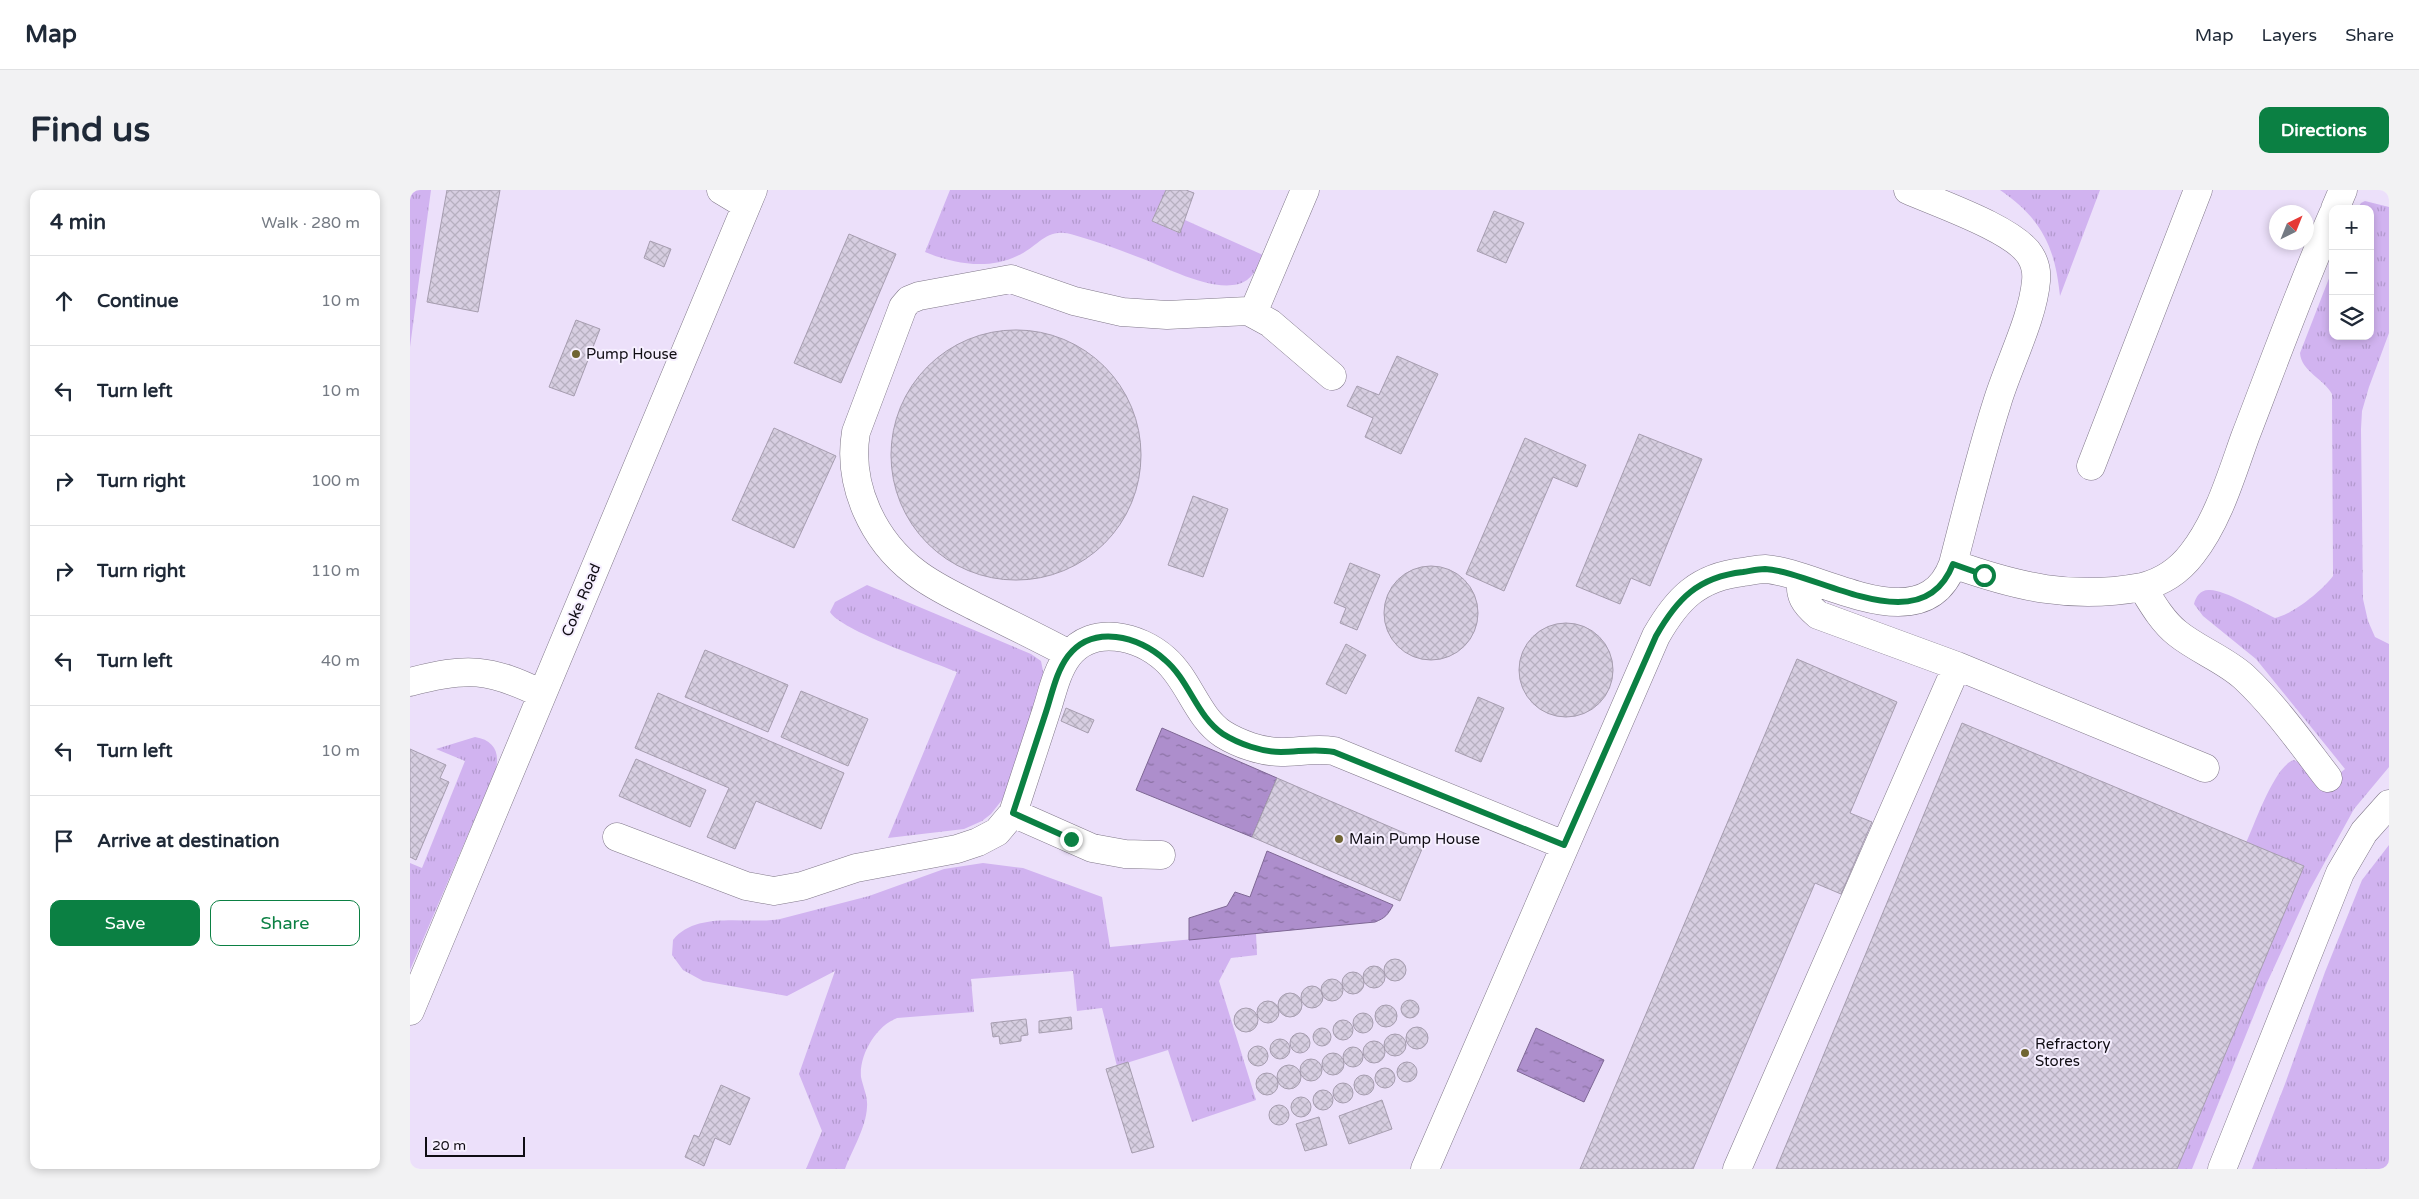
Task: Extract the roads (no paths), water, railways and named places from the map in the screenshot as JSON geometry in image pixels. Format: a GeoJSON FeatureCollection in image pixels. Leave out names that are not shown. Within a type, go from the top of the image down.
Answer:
{"type":"FeatureCollection","features":[{"type":"Feature","properties":{"kind":"lane"},"geometry":{"type":"LineString","coordinates":[[722,190],[750,198]]}},
{"type":"Feature","properties":{"kind":"lane"},"geometry":{"type":"LineString","coordinates":[[1253,313],[1305,190]]}},
{"type":"Feature","properties":{"kind":"lane"},"geometry":{"type":"LineString","coordinates":[[1425,1169],[1656,636],[1683,597],[1706,581],[1734,573],[1766,569],[1867,598],[1902,602],[1919,597],[1938,587],[1949,574],[1996,404],[2032,302],[2036,271],[2026,250],[2009,237],[1990,226],[1908,190]]}},
{"type":"Feature","properties":{"kind":"lane"},"geometry":{"type":"LineString","coordinates":[[2091,466],[2198,190]]}},
{"type":"Feature","properties":{"kind":"lane"},"geometry":{"type":"LineString","coordinates":[[2337,205],[2344,190]]}},
{"type":"Feature","properties":{"kind":"lane","name":"Coke Road"},"geometry":{"type":"LineString","coordinates":[[410,1011],[750,198]]}},
{"type":"Feature","properties":{"kind":"lane"},"geometry":{"type":"LineString","coordinates":[[1953,564],[2014,584],[2054,591],[2098,593],[2142,587],[2158,581],[2175,571],[2192,554],[2206,531],[2226,488],[2303,284],[2329,223]]}},
{"type":"Feature","properties":{"kind":"lane"},"geometry":{"type":"LineString","coordinates":[[1070,654],[928,581],[895,554],[870,518],[857,477],[854,444],[866,403],[903,307],[910,300],[919,296],[1011,279],[1074,301],[1122,312],[1167,315],[1241,309],[1253,313],[1270,323],[1332,376]]}},
{"type":"Feature","properties":{"kind":"lane"},"geometry":{"type":"LineString","coordinates":[[1802,578],[1800,592],[1802,598],[1818,615],[1957,666],[2205,768]]}},
{"type":"Feature","properties":{"kind":"lane"},"geometry":{"type":"LineString","coordinates":[[2142,587],[2162,618],[2176,633],[2225,662],[2250,683],[2288,726],[2328,778]]}},
{"type":"Feature","properties":{"kind":"lane"},"geometry":{"type":"LineString","coordinates":[[617,837],[746,886],[774,891],[802,886],[848,870],[880,862],[962,848],[997,832],[1013,813],[1057,678],[1070,654],[1083,642],[1099,637],[1122,637],[1145,645],[1173,667],[1205,715],[1224,734],[1254,747],[1272,751],[1313,749],[1334,752],[1564,845]]}},
{"type":"Feature","properties":{"kind":"lane"},"geometry":{"type":"LineString","coordinates":[[1737,1169],[1957,666]]}},
{"type":"Feature","properties":{"kind":"lane"},"geometry":{"type":"LineString","coordinates":[[410,682],[451,672],[477,671],[508,678],[542,694]]}},
{"type":"Feature","properties":{"kind":"lane"},"geometry":{"type":"LineString","coordinates":[[2222,1169],[2340,872],[2364,832],[2389,804]]}},
{"type":"Feature","properties":{"kind":"lane"},"geometry":{"type":"LineString","coordinates":[[1013,813],[1092,848],[1125,854],[1161,855]]}},
{"type":"Feature","properties":{"kind":"water"},"geometry":{"type":"Polygon","coordinates":[[[1162,728],[1277,778],[1252,837],[1136,790],[1162,728]]]}},
{"type":"Feature","properties":{"kind":"water"},"geometry":{"type":"Polygon","coordinates":[[[1267,851],[1393,905],[1386,916],[1375,922],[1189,940],[1189,918],[1227,906],[1235,892],[1250,897],[1267,851]]]}},
{"type":"Feature","properties":{"kind":"water"},"geometry":{"type":"Polygon","coordinates":[[[1536,1028],[1604,1060],[1584,1102],[1517,1071],[1536,1028]]]}},
{"type":"Feature","properties":{"kind":"place","name":"Pump House"},"geometry":{"type":"Point","coordinates":[576,354]}},
{"type":"Feature","properties":{"kind":"place","name":"Main Pump House"},"geometry":{"type":"Point","coordinates":[1339,839]}},
{"type":"Feature","properties":{"kind":"place","name":"Refractory Stores"},"geometry":{"type":"Point","coordinates":[2025,1053]}}]}
